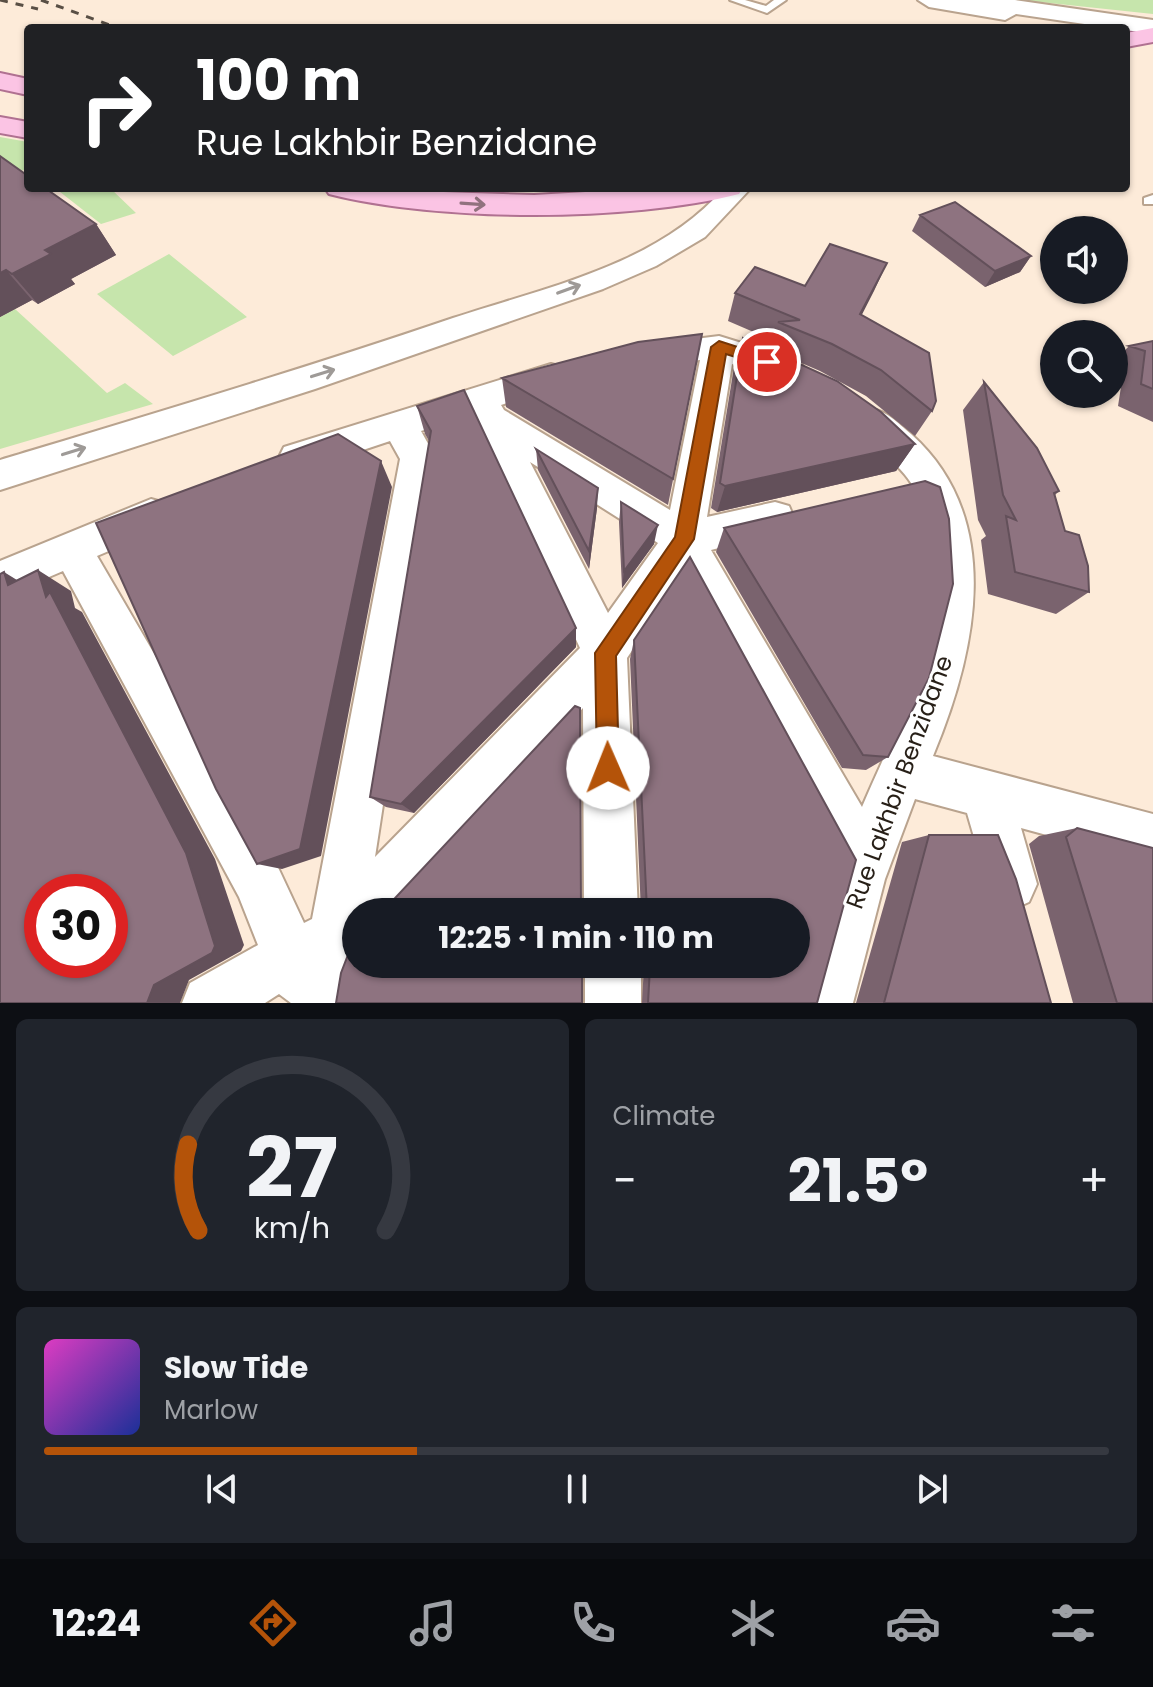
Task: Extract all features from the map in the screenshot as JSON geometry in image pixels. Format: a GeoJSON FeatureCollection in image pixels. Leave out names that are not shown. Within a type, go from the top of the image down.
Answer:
{"type":"FeatureCollection","features":[{"type":"Feature","properties":{"kind":"main road"},"geometry":{"type":"LineString","coordinates":[[1130,39],[1153,35]]}},
{"type":"Feature","properties":{"kind":"main road"},"geometry":{"type":"LineString","coordinates":[[1130,59],[1153,56]]}},
{"type":"Feature","properties":{"kind":"main road"},"geometry":{"type":"LineString","coordinates":[[0,81],[24,86]]}},
{"type":"Feature","properties":{"kind":"main road"},"geometry":{"type":"LineString","coordinates":[[0,125],[24,129]]}},
{"type":"Feature","properties":{"kind":"main road"},"geometry":{"type":"LineString","coordinates":[[366,192],[499,206],[591,203],[691,192]]}},
{"type":"Feature","properties":{"kind":"street"},"geometry":{"type":"LineString","coordinates":[[929,0],[1045,24]]}},
{"type":"Feature","properties":{"kind":"street"},"geometry":{"type":"LineString","coordinates":[[976,0],[1127,24]]}},
{"type":"Feature","properties":{"kind":"street"},"geometry":{"type":"LineString","coordinates":[[1130,24],[1153,27]]}},
{"type":"Feature","properties":{"kind":"street"},"geometry":{"type":"LineString","coordinates":[[0,475],[402,348],[604,277],[655,254],[696,230],[734,192]]}},
{"type":"Feature","properties":{"kind":"street"},"geometry":{"type":"LineString","coordinates":[[210,1003],[330,945],[605,653],[684,539],[719,347],[683,348],[620,360]]}},
{"type":"Feature","properties":{"kind":"street","name":"Rue Lakhbir Benzidane"},"geometry":{"type":"LineString","coordinates":[[719,347],[783,368],[833,394],[900,445],[915,486],[950,534],[957,581],[954,619],[945,663],[904,772],[865,862],[825,1003]]}},
{"type":"Feature","properties":{"kind":"street"},"geometry":{"type":"LineString","coordinates":[[268,467],[397,423],[487,410],[580,369]]}},
{"type":"Feature","properties":{"kind":"street"},"geometry":{"type":"LineString","coordinates":[[487,410],[684,539],[865,862]]}},
{"type":"Feature","properties":{"kind":"street"},"geometry":{"type":"LineString","coordinates":[[487,410],[605,653],[611,898]]}},
{"type":"Feature","properties":{"kind":"street"},"geometry":{"type":"LineString","coordinates":[[324,1003],[330,945],[418,458],[397,423]]}},
{"type":"Feature","properties":{"kind":"street"},"geometry":{"type":"LineString","coordinates":[[0,580],[73,551],[183,500]]}},
{"type":"Feature","properties":{"kind":"street"},"geometry":{"type":"LineString","coordinates":[[684,539],[808,511]]}},
{"type":"Feature","properties":{"kind":"street"},"geometry":{"type":"LineString","coordinates":[[73,551],[101,594],[257,879],[330,945]]}},
{"type":"Feature","properties":{"kind":"street"},"geometry":{"type":"LineString","coordinates":[[904,772],[1153,839]]}},
{"type":"Feature","properties":{"kind":"street"},"geometry":{"type":"LineString","coordinates":[[987,794],[1023,928]]}},
{"type":"Feature","properties":{"kind":"street"},"geometry":{"type":"LineString","coordinates":[[613,978],[613,1003]]}},
{"type":"Feature","properties":{"kind":"lane"},"geometry":{"type":"LineString","coordinates":[[735,0],[767,10],[781,0]]}},
{"type":"Feature","properties":{"kind":"green space"},"geometry":{"type":"Polygon","coordinates":[[[1021,0],[1153,0],[1153,14],[1021,0]]]}},
{"type":"Feature","properties":{"kind":"green space"},"geometry":{"type":"Polygon","coordinates":[[[0,137],[24,141],[24,170],[7,177],[0,174],[0,137]]]}},
{"type":"Feature","properties":{"kind":"green space"},"geometry":{"type":"Polygon","coordinates":[[[60,192],[114,192],[136,213],[101,224],[60,192]]]}},
{"type":"Feature","properties":{"kind":"green space"},"geometry":{"type":"Polygon","coordinates":[[[169,254],[247,317],[173,356],[97,294],[169,254]]]}},
{"type":"Feature","properties":{"kind":"green space"},"geometry":{"type":"Polygon","coordinates":[[[15,309],[107,393],[125,383],[153,404],[0,449],[0,317],[15,309]]]}},
{"type":"Feature","properties":{"kind":"building"},"geometry":{"type":"Polygon","coordinates":[[[0,156],[24,173],[24,192],[51,192],[96,224],[45,250],[51,254],[12,274],[6,270],[0,273],[0,156]]]}},
{"type":"Feature","properties":{"kind":"building"},"geometry":{"type":"Polygon","coordinates":[[[955,202],[1031,256],[995,271],[920,215],[955,202]]]}},
{"type":"Feature","properties":{"kind":"building"},"geometry":{"type":"Polygon","coordinates":[[[830,244],[887,263],[860,314],[929,353],[936,401],[932,411],[881,370],[832,344],[778,322],[800,320],[735,293],[755,267],[805,286],[830,244]]]}},
{"type":"Feature","properties":{"kind":"building"},"geometry":{"type":"Polygon","coordinates":[[[702,334],[673,479],[502,378],[638,342],[702,334]]]}},
{"type":"Feature","properties":{"kind":"building"},"geometry":{"type":"Polygon","coordinates":[[[743,338],[837,381],[881,412],[915,444],[725,486],[720,483],[743,338]]]}},
{"type":"Feature","properties":{"kind":"building"},"geometry":{"type":"Polygon","coordinates":[[[1153,341],[1153,389],[1141,384],[1145,351],[1129,346],[1153,341]]]}},
{"type":"Feature","properties":{"kind":"building"},"geometry":{"type":"Polygon","coordinates":[[[984,382],[1037,448],[1059,491],[1054,493],[1065,531],[1079,535],[1088,566],[1089,592],[1015,572],[1006,516],[1016,520],[1003,495],[984,382]]]}},
{"type":"Feature","properties":{"kind":"building"},"geometry":{"type":"Polygon","coordinates":[[[464,390],[576,628],[401,804],[370,797],[431,431],[417,406],[464,390]]]}},
{"type":"Feature","properties":{"kind":"building"},"geometry":{"type":"Polygon","coordinates":[[[338,434],[381,461],[300,849],[257,864],[216,789],[96,523],[338,434]]]}},
{"type":"Feature","properties":{"kind":"building"},"geometry":{"type":"Polygon","coordinates":[[[536,449],[598,488],[589,551],[536,449]]]}},
{"type":"Feature","properties":{"kind":"building"},"geometry":{"type":"Polygon","coordinates":[[[925,481],[940,487],[949,519],[953,584],[929,678],[888,757],[863,755],[724,528],[925,481]]]}},
{"type":"Feature","properties":{"kind":"building"},"geometry":{"type":"Polygon","coordinates":[[[621,502],[658,525],[624,571],[621,502]]]}},
{"type":"Feature","properties":{"kind":"building"},"geometry":{"type":"Polygon","coordinates":[[[690,557],[856,860],[817,1003],[648,1003],[649,978],[810,978],[810,898],[646,898],[634,640],[690,557]]]}},
{"type":"Feature","properties":{"kind":"building"},"geometry":{"type":"Polygon","coordinates":[[[38,570],[46,597],[50,592],[186,853],[215,946],[212,953],[154,985],[147,1003],[0,1003],[0,574],[4,572],[8,585],[38,570]]]}},
{"type":"Feature","properties":{"kind":"building"},"geometry":{"type":"Polygon","coordinates":[[[575,706],[580,708],[581,898],[395,898],[575,706]]]}},
{"type":"Feature","properties":{"kind":"building"},"geometry":{"type":"Polygon","coordinates":[[[1077,828],[1153,848],[1153,1003],[1117,1003],[1066,837],[1077,828]]]}},
{"type":"Feature","properties":{"kind":"building"},"geometry":{"type":"Polygon","coordinates":[[[929,835],[998,835],[1016,879],[1051,1003],[884,1003],[929,835]]]}},
{"type":"Feature","properties":{"kind":"building"},"geometry":{"type":"Polygon","coordinates":[[[342,970],[342,978],[582,978],[582,1003],[336,1003],[342,970]]]}},
{"type":"Feature","properties":{"kind":"railway"},"geometry":{"type":"LineString","coordinates":[[0,0],[38,9]]}},
{"type":"Feature","properties":{"kind":"railway"},"geometry":{"type":"LineString","coordinates":[[41,0],[107,24]]}},
{"type":"Feature","properties":{"kind":"route"},"geometry":{"type":"LineString","coordinates":[[608,768],[605,653],[684,539],[719,347],[767,362]]}}]}
